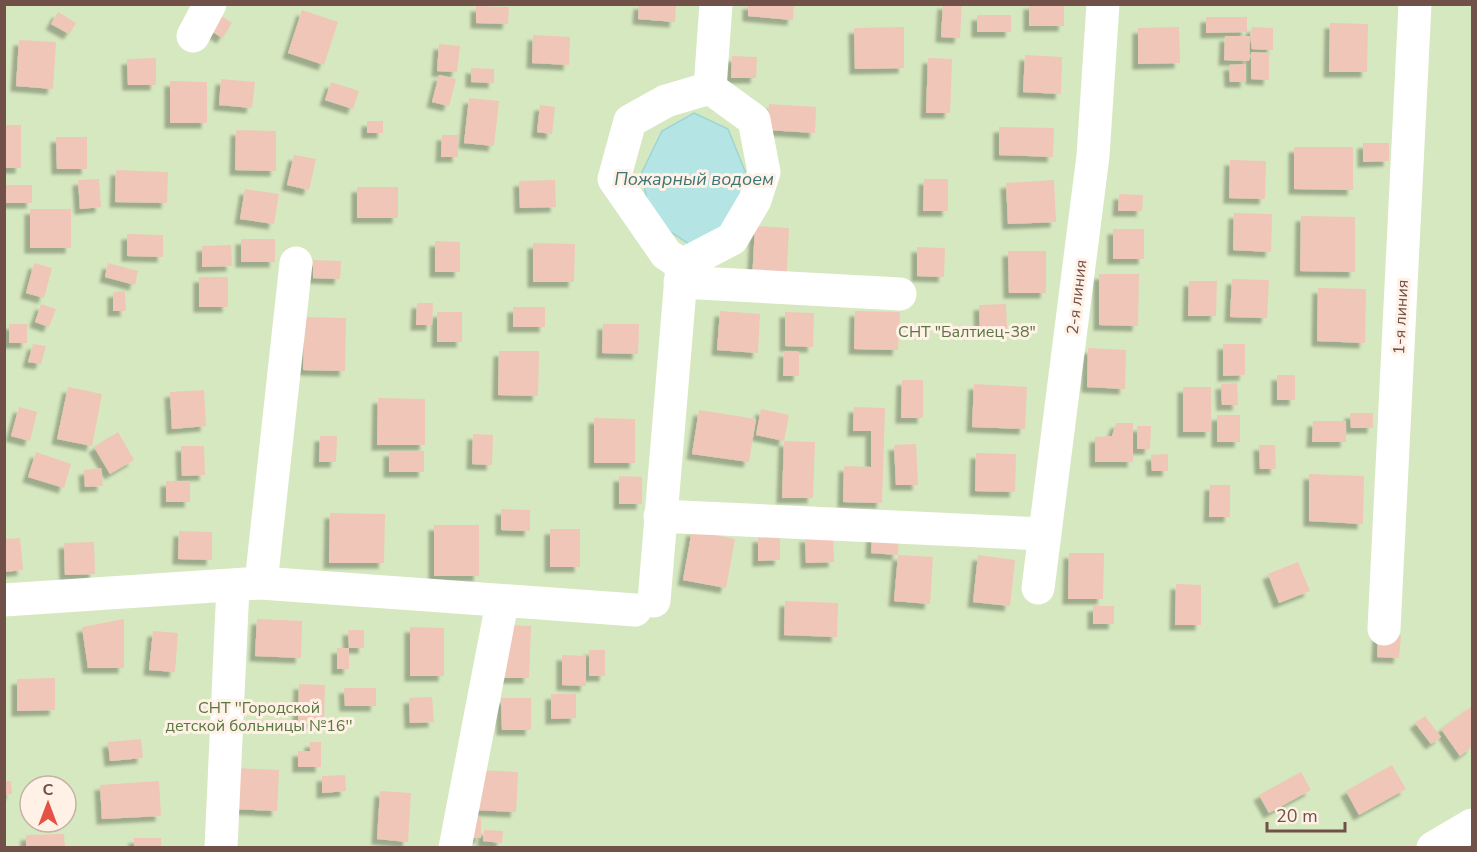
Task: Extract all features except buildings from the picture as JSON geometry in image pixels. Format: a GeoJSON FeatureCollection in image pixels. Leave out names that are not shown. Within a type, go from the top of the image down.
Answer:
{"type":"FeatureCollection","features":[{"type":"Feature","properties":{"kind":"street"},"geometry":{"type":"LineString","coordinates":[[193,36],[210,4]]}},
{"type":"Feature","properties":{"kind":"street"},"geometry":{"type":"LineString","coordinates":[[710,88],[716,4]]}},
{"type":"Feature","properties":{"kind":"street","name":"2-я линия"},"geometry":{"type":"LineString","coordinates":[[1038,588],[1093,156],[1103,4]]}},
{"type":"Feature","properties":{"kind":"street","name":"1-я линия"},"geometry":{"type":"LineString","coordinates":[[1384,629],[1415,4]]}},
{"type":"Feature","properties":{"kind":"street"},"geometry":{"type":"LineString","coordinates":[[681,273],[732,239],[755,200],[764,172],[754,120],[710,88]]}},
{"type":"Feature","properties":{"kind":"street"},"geometry":{"type":"LineString","coordinates":[[4,600],[247,585],[502,603],[644,606],[660,516],[681,273],[614,179],[630,122],[666,101],[710,88]]}},
{"type":"Feature","properties":{"kind":"street"},"geometry":{"type":"LineString","coordinates":[[221,848],[247,585],[296,263]]}},
{"type":"Feature","properties":{"kind":"street"},"geometry":{"type":"LineString","coordinates":[[681,273],[900,294]]}},
{"type":"Feature","properties":{"kind":"street"},"geometry":{"type":"LineString","coordinates":[[660,516],[1045,534]]}},
{"type":"Feature","properties":{"kind":"street"},"geometry":{"type":"LineString","coordinates":[[455,848],[502,603]]}},
{"type":"Feature","properties":{"kind":"street"},"geometry":{"type":"LineString","coordinates":[[1433,848],[1473,825]]}},
{"type":"Feature","properties":{"kind":"green space","name":"СНТ \"Балтиец-38\""},"geometry":{"type":"Polygon","coordinates":[[[5,5],[1472,5],[1472,847],[5,848],[5,5]]]}},
{"type":"Feature","properties":{"kind":"water","name":"Пожарный водоем"},"geometry":{"type":"Polygon","coordinates":[[[694,113],[728,129],[749,181],[729,230],[689,244],[652,220],[641,174],[662,131],[694,113]]]}},
{"type":"Feature","properties":{"kind":"park label","name":"СНТ ''Городской детской больницы №16''"},"geometry":{"type":"Point","coordinates":[259,716]}}]}
